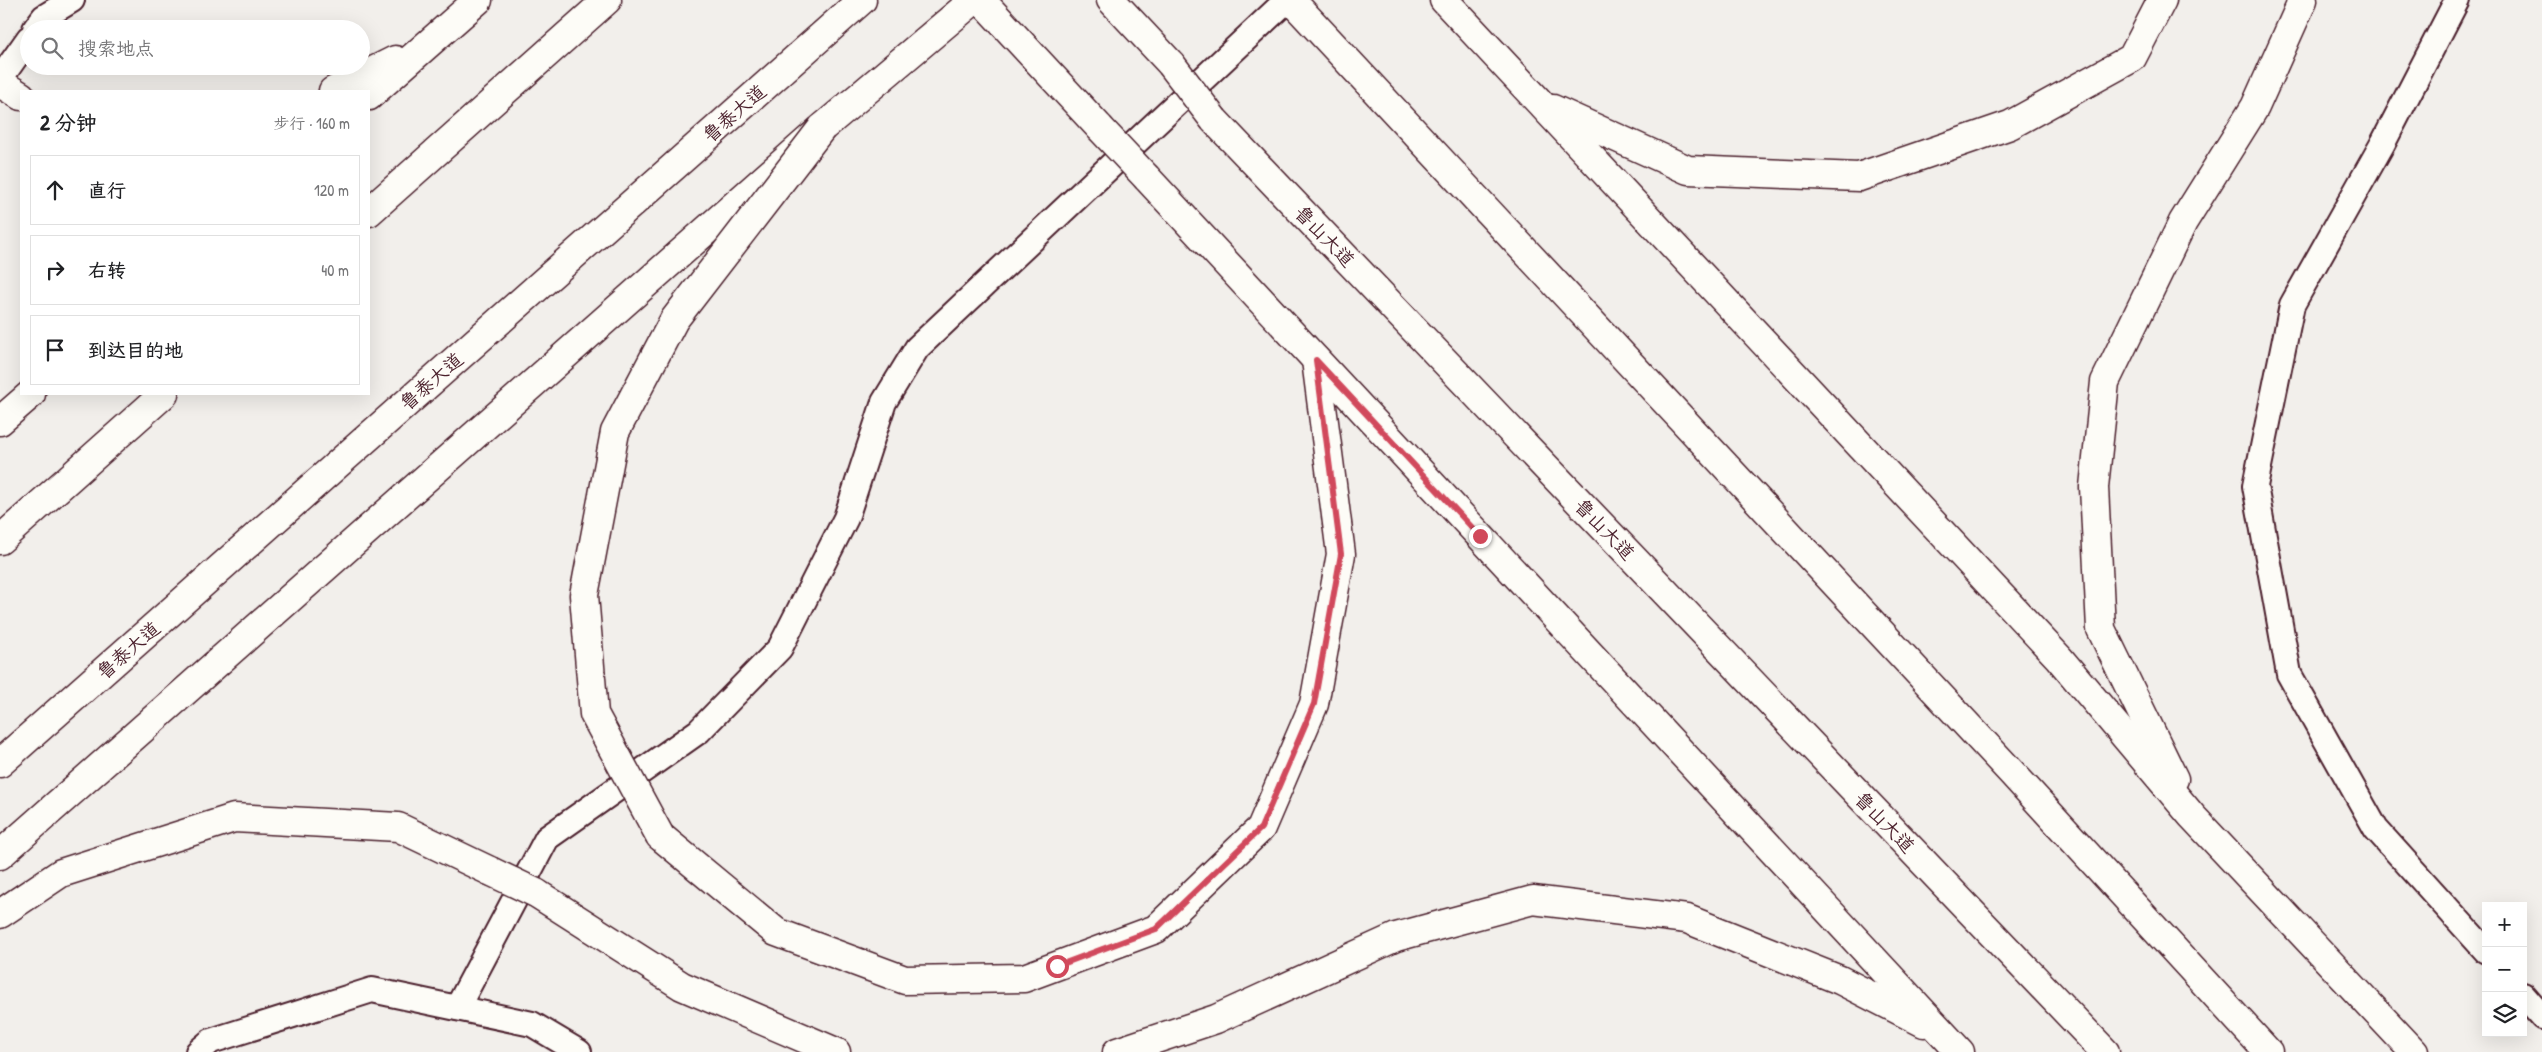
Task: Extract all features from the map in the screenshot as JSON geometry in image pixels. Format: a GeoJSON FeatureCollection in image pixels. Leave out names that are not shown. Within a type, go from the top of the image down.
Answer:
{"type":"FeatureCollection","features":[{"type":"Feature","properties":{"kind":"main road"},"geometry":{"type":"LineString","coordinates":[[370,95],[478,0]]}},
{"type":"Feature","properties":{"kind":"main road"},"geometry":{"type":"LineString","coordinates":[[370,211],[607,0]]}},
{"type":"Feature","properties":{"kind":"main road","name":"鲁泰大道"},"geometry":{"type":"LineString","coordinates":[[0,763],[862,0]]}},
{"type":"Feature","properties":{"kind":"main road"},"geometry":{"type":"LineString","coordinates":[[0,855],[822,128],[974,0]]}},
{"type":"Feature","properties":{"kind":"main road"},"geometry":{"type":"LineString","coordinates":[[981,0],[1951,1042]]}},
{"type":"Feature","properties":{"kind":"main road","name":"鲁山大道"},"geometry":{"type":"LineString","coordinates":[[1111,0],[1171,64],[1214,120],[2105,1052]]}},
{"type":"Feature","properties":{"kind":"main road"},"geometry":{"type":"LineString","coordinates":[[1291,0],[2012,772],[2268,1052]]}},
{"type":"Feature","properties":{"kind":"main road"},"geometry":{"type":"LineString","coordinates":[[1444,0],[2059,658],[2192,816],[2414,1052]]}},
{"type":"Feature","properties":{"kind":"main road"},"geometry":{"type":"LineString","coordinates":[[1540,103],[1688,170],[1859,176],[2010,125],[2132,58],[2162,0]]}},
{"type":"Feature","properties":{"kind":"main road"},"geometry":{"type":"LineString","coordinates":[[2192,816],[2101,630],[2094,487],[2105,382],[2183,222],[2255,107],[2303,0]]}},
{"type":"Feature","properties":{"kind":"main road"},"geometry":{"type":"LineString","coordinates":[[370,72],[429,43]]}},
{"type":"Feature","properties":{"kind":"main road"},"geometry":{"type":"LineString","coordinates":[[335,90],[365,75]]}},
{"type":"Feature","properties":{"kind":"main road"},"geometry":{"type":"LineString","coordinates":[[0,83],[20,95]]}},
{"type":"Feature","properties":{"kind":"main road"},"geometry":{"type":"LineString","coordinates":[[822,128],[674,320],[615,432],[584,595],[594,714],[660,836],[776,932],[905,980],[1024,978],[1156,929],[1261,828],[1314,704],[1341,554],[1316,360]]}},
{"type":"Feature","properties":{"kind":"main road"},"geometry":{"type":"LineString","coordinates":[[0,421],[30,395]]}},
{"type":"Feature","properties":{"kind":"main road"},"geometry":{"type":"LineString","coordinates":[[0,540],[163,395]]}},
{"type":"Feature","properties":{"kind":"main road"},"geometry":{"type":"LineString","coordinates":[[0,914],[61,873],[234,818],[398,827],[536,893],[682,986],[836,1052]]}},
{"type":"Feature","properties":{"kind":"main road"},"geometry":{"type":"LineString","coordinates":[[1117,1052],[1216,1019],[1396,937],[1533,900],[1687,919],[1840,980],[1951,1042]]}},
{"type":"Feature","properties":{"kind":"lane"},"geometry":{"type":"LineString","coordinates":[[42,20],[72,0]]}},
{"type":"Feature","properties":{"kind":"lane"},"geometry":{"type":"LineString","coordinates":[[457,1008],[547,838],[700,731],[780,648],[846,518],[884,402],[917,348],[1287,0]]}},
{"type":"Feature","properties":{"kind":"lane"},"geometry":{"type":"LineString","coordinates":[[2457,0],[2383,143],[2292,305],[2255,486],[2289,674],[2376,830],[2482,947]]}},
{"type":"Feature","properties":{"kind":"lane"},"geometry":{"type":"LineString","coordinates":[[0,79],[20,51]]}},
{"type":"Feature","properties":{"kind":"lane"},"geometry":{"type":"LineString","coordinates":[[198,1052],[212,1040],[372,990],[532,1024],[579,1052]]}},
{"type":"Feature","properties":{"kind":"lane"},"geometry":{"type":"LineString","coordinates":[[2527,1000],[2542,1017]]}},
{"type":"Feature","properties":{"kind":"route"},"geometry":{"type":"LineString","coordinates":[[1057,966],[1156,929],[1261,828],[1314,704],[1341,554],[1316,360],[1480,536]]}}]}
